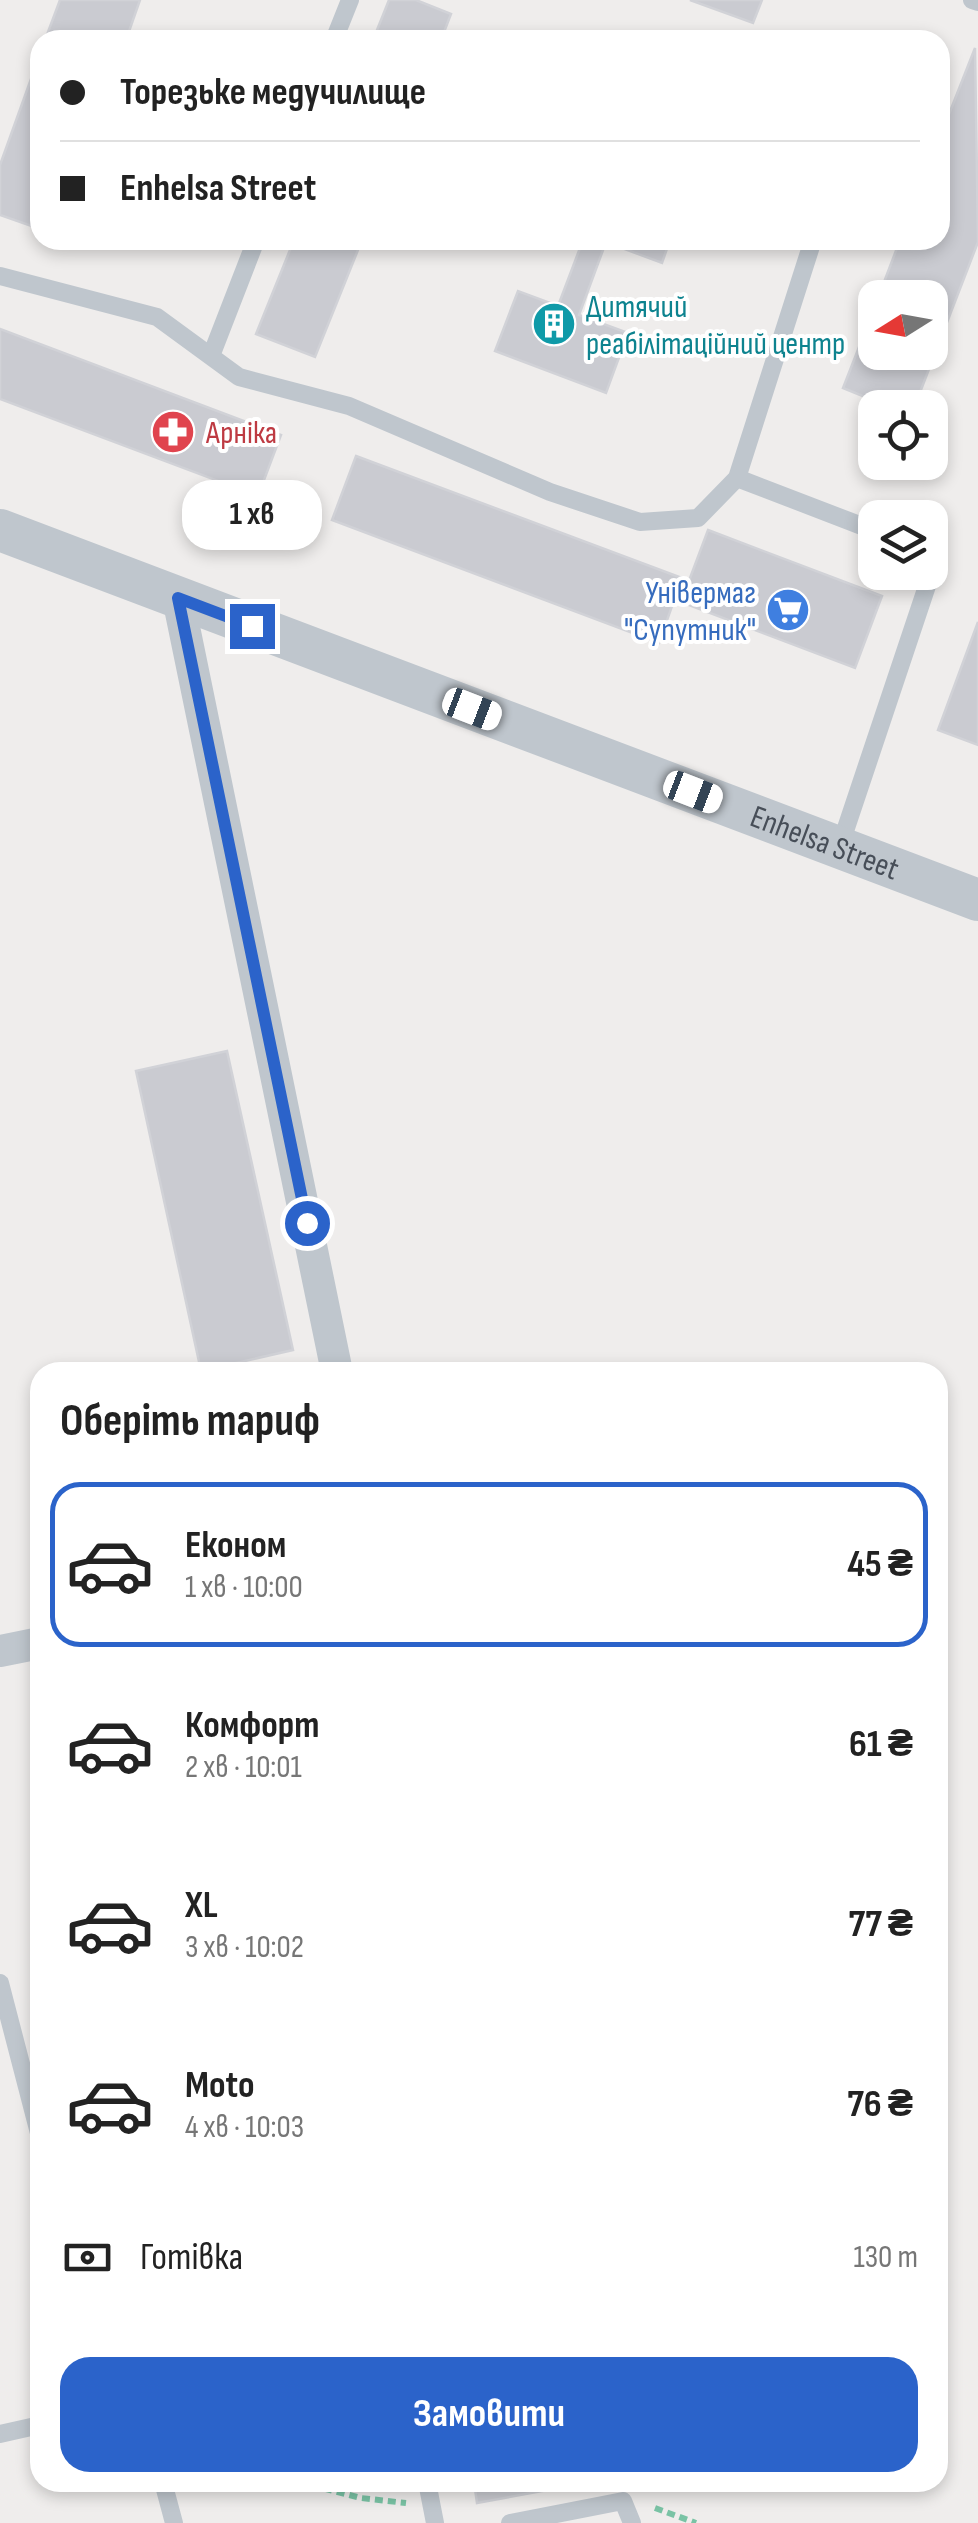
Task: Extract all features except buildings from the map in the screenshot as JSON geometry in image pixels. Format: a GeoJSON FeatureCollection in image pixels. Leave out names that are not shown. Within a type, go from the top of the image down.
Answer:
{"type":"FeatureCollection","features":[{"type":"Feature","properties":{"kind":"street","name":"Enhelsa Street"},"geometry":{"type":"LineString","coordinates":[[0,530],[978,900]]}},
{"type":"Feature","properties":{"kind":"street"},"geometry":{"type":"LineString","coordinates":[[178,598],[335,1362]]}},
{"type":"Feature","properties":{"kind":"street"},"geometry":{"type":"LineString","coordinates":[[0,1651],[30,1645]]}},
{"type":"Feature","properties":{"kind":"lane"},"geometry":{"type":"LineString","coordinates":[[338,30],[350,0]]}},
{"type":"Feature","properties":{"kind":"lane"},"geometry":{"type":"LineString","coordinates":[[211,356],[252,250]]}},
{"type":"Feature","properties":{"kind":"lane"},"geometry":{"type":"LineString","coordinates":[[0,276],[158,317],[238,378],[349,406],[550,492],[640,522],[698,518],[737,478],[810,250]]}},
{"type":"Feature","properties":{"kind":"lane"},"geometry":{"type":"LineString","coordinates":[[737,478],[858,524]]}},
{"type":"Feature","properties":{"kind":"lane"},"geometry":{"type":"LineString","coordinates":[[840,848],[926,590]]}},
{"type":"Feature","properties":{"kind":"lane"},"geometry":{"type":"LineString","coordinates":[[0,1983],[30,2099]]}},
{"type":"Feature","properties":{"kind":"lane"},"geometry":{"type":"LineString","coordinates":[[0,2434],[30,2428]]}},
{"type":"Feature","properties":{"kind":"lane"},"geometry":{"type":"LineString","coordinates":[[166,2492],[174,2523]]}},
{"type":"Feature","properties":{"kind":"lane"},"geometry":{"type":"LineString","coordinates":[[510,2523],[623,2501],[632,2523]]}},
{"type":"Feature","properties":{"kind":"path"},"geometry":{"type":"LineString","coordinates":[[338,2492],[433,2515]]}},
{"type":"Feature","properties":{"kind":"path"},"geometry":{"type":"LineString","coordinates":[[623,2501],[675,2512],[696,2523]]}},
{"type":"Feature","properties":{"kind":"place","name":"Дитячий реабілітаційний центр"},"geometry":{"type":"Point","coordinates":[554,324]}},
{"type":"Feature","properties":{"kind":"place","name":"Арніка"},"geometry":{"type":"Point","coordinates":[173,432]}},
{"type":"Feature","properties":{"kind":"place","name":"Універмаг \"Супутник\""},"geometry":{"type":"Point","coordinates":[788,610]}},
{"type":"Feature","properties":{"kind":"route"},"geometry":{"type":"LineString","coordinates":[[252,626],[178,598],[307,1223]]}}]}
